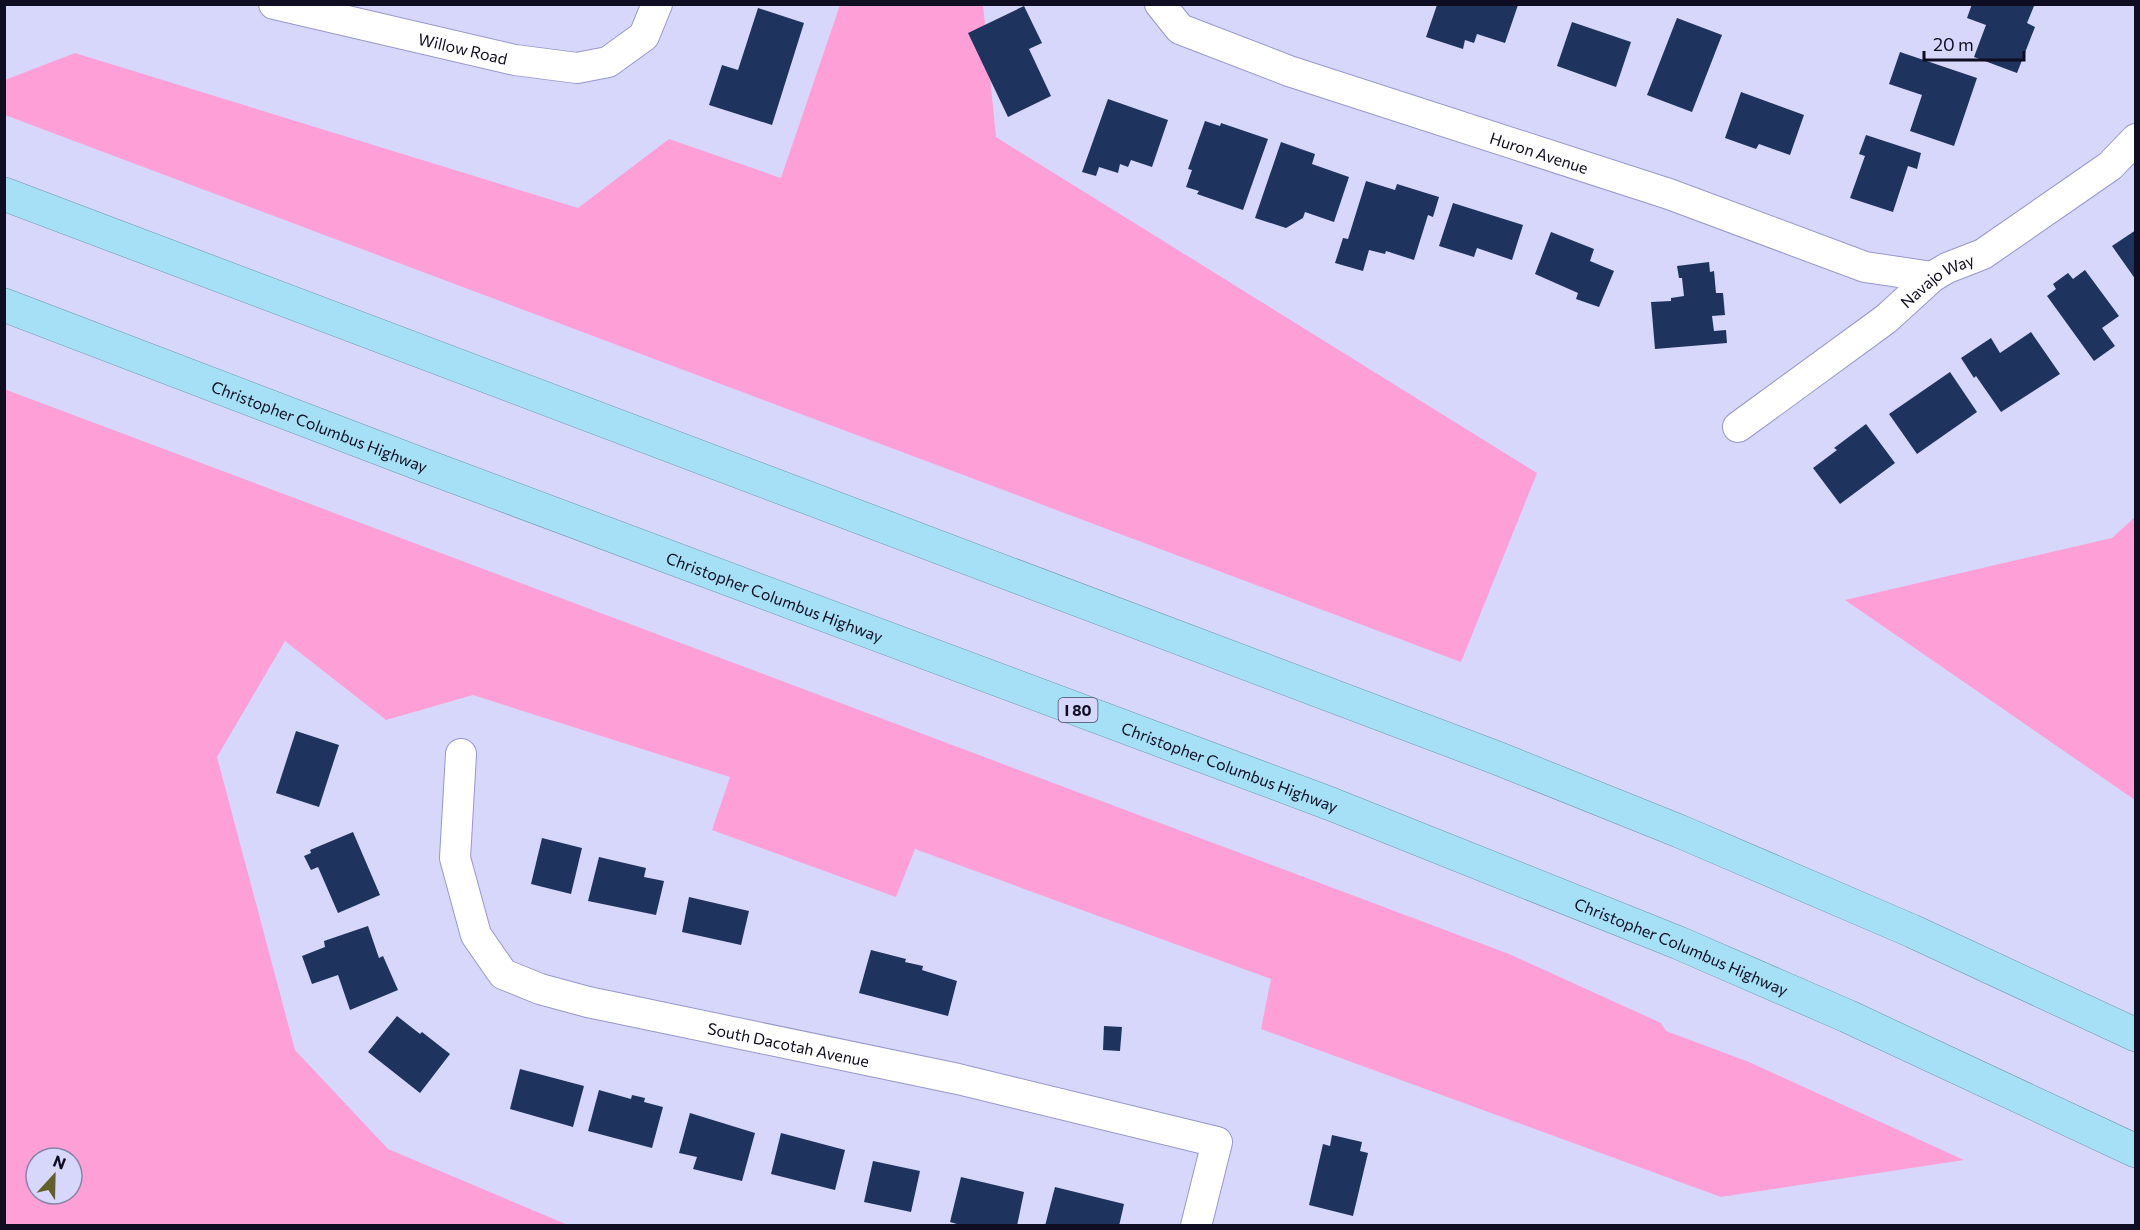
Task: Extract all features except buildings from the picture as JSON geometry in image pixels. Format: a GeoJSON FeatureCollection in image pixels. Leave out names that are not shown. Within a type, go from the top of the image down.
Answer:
{"type":"FeatureCollection","features":[{"type":"Feature","properties":{"kind":"highway"},"geometry":{"type":"LineString","coordinates":[[4,194],[1497,758],[1679,831],[1912,931],[2136,1035]]}},
{"type":"Feature","properties":{"kind":"highway","name":"Christopher Columbus Highway"},"geometry":{"type":"LineString","coordinates":[[4,305],[423,465],[1434,844],[1679,943],[1837,1012],[2136,1152]]}},
{"type":"Feature","properties":{"kind":"street","name":"Willow Road"},"geometry":{"type":"LineString","coordinates":[[274,4],[514,60],[578,68],[608,62],[644,36],[657,4]]}},
{"type":"Feature","properties":{"kind":"street","name":"Huron Avenue"},"geometry":{"type":"LineString","coordinates":[[1160,4],[1180,29],[1289,71],[1669,194],[1865,267],[1932,277]]}},
{"type":"Feature","properties":{"kind":"street","name":"Navajo Way"},"geometry":{"type":"LineString","coordinates":[[1738,427],[1886,319],[1932,277],[1947,268],[1983,254],[2110,166],[2136,139]]}},
{"type":"Feature","properties":{"kind":"street","name":"South Dacotah Avenue"},"geometry":{"type":"LineString","coordinates":[[461,754],[455,858],[476,935],[504,974],[540,988],[588,1002],[958,1079],[1217,1142],[1196,1226]]}},
{"type":"Feature","properties":{"kind":"shaded area"},"geometry":{"type":"Polygon","coordinates":[[[840,5],[983,5],[996,137],[1537,473],[1461,662],[5,115],[5,80],[75,53],[578,208],[669,139],[781,178],[840,5]]]}},
{"type":"Feature","properties":{"kind":"shaded area"},"geometry":{"type":"Polygon","coordinates":[[[4,389],[1509,954],[1661,1023],[1666,1031],[1749,1062],[1964,1160],[1721,1197],[1261,1029],[1271,979],[915,849],[896,897],[712,830],[730,777],[473,695],[386,720],[285,641],[217,757],[295,1050],[388,1149],[568,1225],[5,1225],[4,389]]]}},
{"type":"Feature","properties":{"kind":"shaded area"},"geometry":{"type":"Polygon","coordinates":[[[2135,517],[2135,800],[1845,600],[2112,538],[2135,517]]]}}]}
